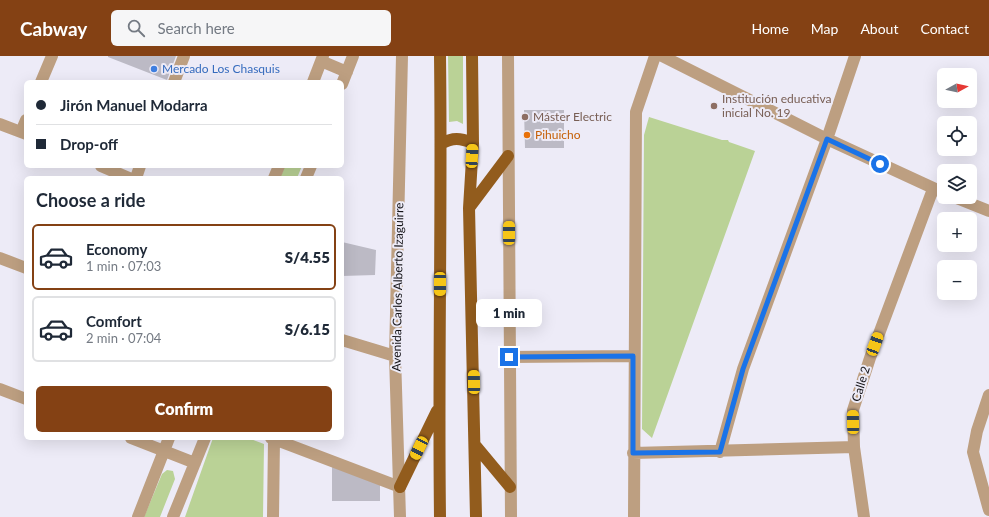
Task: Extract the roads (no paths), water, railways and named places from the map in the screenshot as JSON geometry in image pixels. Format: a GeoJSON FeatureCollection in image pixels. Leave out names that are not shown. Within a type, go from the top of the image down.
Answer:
{"type":"FeatureCollection","features":[{"type":"Feature","properties":{"kind":"main road"},"geometry":{"type":"LineString","coordinates":[[440,56],[440,517]]}},
{"type":"Feature","properties":{"kind":"main road"},"geometry":{"type":"LineString","coordinates":[[472,56],[473,143],[469,208],[476,517]]}},
{"type":"Feature","properties":{"kind":"main road"},"geometry":{"type":"LineString","coordinates":[[441,144],[450,139],[461,139],[473,143]]}},
{"type":"Feature","properties":{"kind":"main road"},"geometry":{"type":"LineString","coordinates":[[469,208],[508,156]]}},
{"type":"Feature","properties":{"kind":"main road"},"geometry":{"type":"LineString","coordinates":[[400,487],[439,408]]}},
{"type":"Feature","properties":{"kind":"main road"},"geometry":{"type":"LineString","coordinates":[[475,445],[510,487]]}},
{"type":"Feature","properties":{"kind":"street"},"geometry":{"type":"LineString","coordinates":[[42,80],[52,56]]}},
{"type":"Feature","properties":{"kind":"street"},"geometry":{"type":"LineString","coordinates":[[175,80],[184,56]]}},
{"type":"Feature","properties":{"kind":"street"},"geometry":{"type":"LineString","coordinates":[[344,80],[354,56]]}},
{"type":"Feature","properties":{"kind":"street","name":"Avenida Carlos Alberto Izaguirre"},"geometry":{"type":"LineString","coordinates":[[400,517],[395,356],[402,56]]}},
{"type":"Feature","properties":{"kind":"street"},"geometry":{"type":"LineString","coordinates":[[508,56],[511,517]]}},
{"type":"Feature","properties":{"kind":"street"},"geometry":{"type":"LineString","coordinates":[[634,517],[633,356],[636,112],[655,56]]}},
{"type":"Feature","properties":{"kind":"street"},"geometry":{"type":"LineString","coordinates":[[662,56],[827,139],[937,191]]}},
{"type":"Feature","properties":{"kind":"street"},"geometry":{"type":"LineString","coordinates":[[720,452],[743,369],[827,139],[855,56]]}},
{"type":"Feature","properties":{"kind":"street"},"geometry":{"type":"LineString","coordinates":[[314,80],[322,58],[347,72]]}},
{"type":"Feature","properties":{"kind":"street"},"geometry":{"type":"LineString","coordinates":[[0,124],[24,133]]}},
{"type":"Feature","properties":{"kind":"street"},"geometry":{"type":"LineString","coordinates":[[106,168],[124,176]]}},
{"type":"Feature","properties":{"kind":"street","name":"Calle 2"},"geometry":{"type":"LineString","coordinates":[[864,517],[854,447],[853,410],[870,358],[937,193]]}},
{"type":"Feature","properties":{"kind":"street"},"geometry":{"type":"LineString","coordinates":[[972,204],[989,211]]}},
{"type":"Feature","properties":{"kind":"street"},"geometry":{"type":"LineString","coordinates":[[0,258],[24,267]]}},
{"type":"Feature","properties":{"kind":"street"},"geometry":{"type":"LineString","coordinates":[[344,341],[395,356]]}},
{"type":"Feature","properties":{"kind":"street"},"geometry":{"type":"LineString","coordinates":[[509,357],[633,356]]}},
{"type":"Feature","properties":{"kind":"street"},"geometry":{"type":"LineString","coordinates":[[0,389],[24,399]]}},
{"type":"Feature","properties":{"kind":"street"},"geometry":{"type":"LineString","coordinates":[[989,395],[977,431],[973,452],[989,510]]}},
{"type":"Feature","properties":{"kind":"street"},"geometry":{"type":"LineString","coordinates":[[136,440],[194,463]]}},
{"type":"Feature","properties":{"kind":"street"},"geometry":{"type":"LineString","coordinates":[[138,517],[168,440]]}},
{"type":"Feature","properties":{"kind":"street"},"geometry":{"type":"LineString","coordinates":[[173,517],[204,440]]}},
{"type":"Feature","properties":{"kind":"street"},"geometry":{"type":"LineString","coordinates":[[272,440],[273,517]]}},
{"type":"Feature","properties":{"kind":"street"},"geometry":{"type":"LineString","coordinates":[[277,440],[400,487]]}},
{"type":"Feature","properties":{"kind":"street"},"geometry":{"type":"LineString","coordinates":[[633,453],[720,452],[854,447]]}},
{"type":"Feature","properties":{"kind":"place","name":"Mercado Los Chasquis"},"geometry":{"type":"Point","coordinates":[154,69]}},
{"type":"Feature","properties":{"kind":"place","name":"Institución educativa inicial No. 19"},"geometry":{"type":"Point","coordinates":[714,106]}},
{"type":"Feature","properties":{"kind":"place","name":"Máster Electric"},"geometry":{"type":"Point","coordinates":[525,117]}},
{"type":"Feature","properties":{"kind":"place","name":"Pihuicho"},"geometry":{"type":"Point","coordinates":[527,135]}}]}
